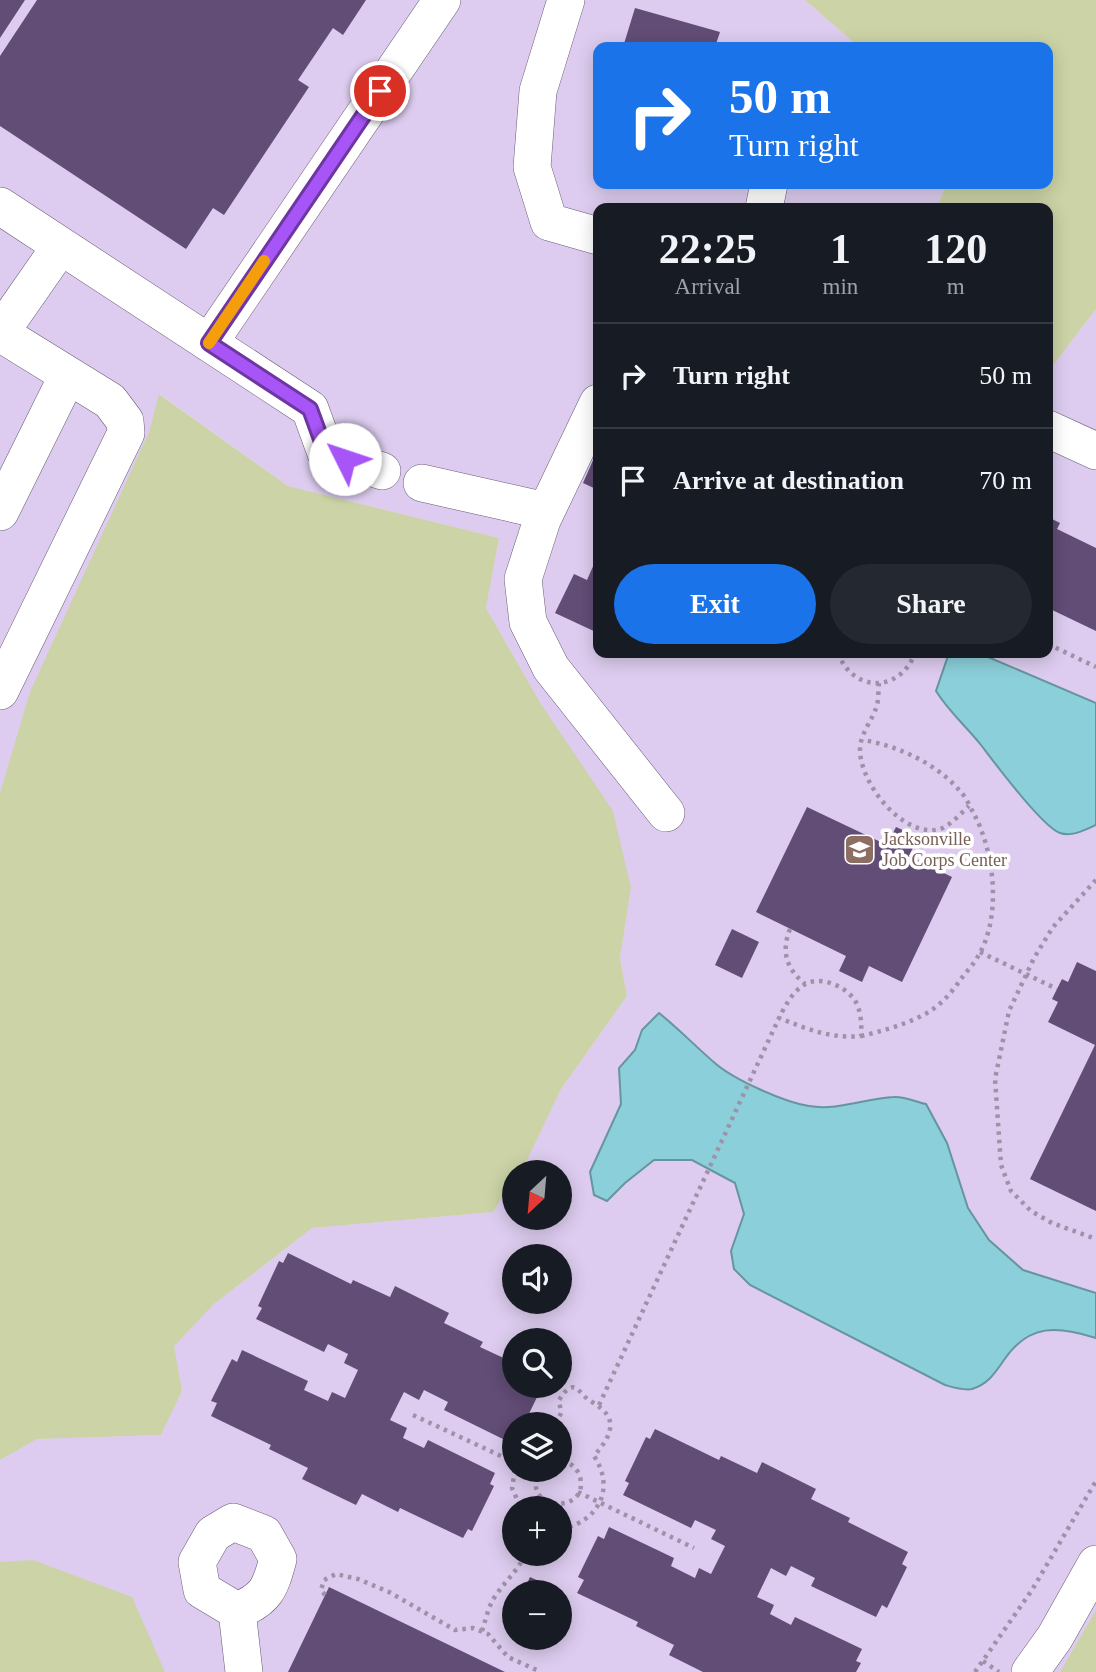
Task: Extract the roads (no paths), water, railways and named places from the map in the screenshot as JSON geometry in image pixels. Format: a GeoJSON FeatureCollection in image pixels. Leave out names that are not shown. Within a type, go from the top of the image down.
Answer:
{"type":"FeatureCollection","features":[{"type":"Feature","properties":{"kind":"lane"},"geometry":{"type":"LineString","coordinates":[[209,343],[442,0]]}},
{"type":"Feature","properties":{"kind":"lane"},"geometry":{"type":"LineString","coordinates":[[566,0],[538,91],[532,167],[549,222],[593,235]]}},
{"type":"Feature","properties":{"kind":"lane"},"geometry":{"type":"LineString","coordinates":[[0,206],[310,409],[326,453],[382,471]]}},
{"type":"Feature","properties":{"kind":"lane"},"geometry":{"type":"LineString","coordinates":[[0,691],[126,433],[125,421],[110,401],[0,333],[60,247]]}},
{"type":"Feature","properties":{"kind":"lane"},"geometry":{"type":"LineString","coordinates":[[4,492],[68,375]]}},
{"type":"Feature","properties":{"kind":"lane"},"geometry":{"type":"LineString","coordinates":[[593,414],[547,511],[523,579],[528,622],[551,668],[666,813]]}},
{"type":"Feature","properties":{"kind":"lane"},"geometry":{"type":"LineString","coordinates":[[1053,431],[1096,451]]}},
{"type":"Feature","properties":{"kind":"lane"},"geometry":{"type":"LineString","coordinates":[[422,483],[547,511]]}},
{"type":"Feature","properties":{"kind":"lane"},"geometry":{"type":"LineString","coordinates":[[1030,1672],[1055,1637],[1096,1564]]}},
{"type":"Feature","properties":{"kind":"lane"},"geometry":{"type":"LineString","coordinates":[[237,1611],[244,1672]]}},
{"type":"Feature","properties":{"kind":"place","name":"Jacksonville Job Corps Center"},"geometry":{"type":"Point","coordinates":[859,849]}}]}
